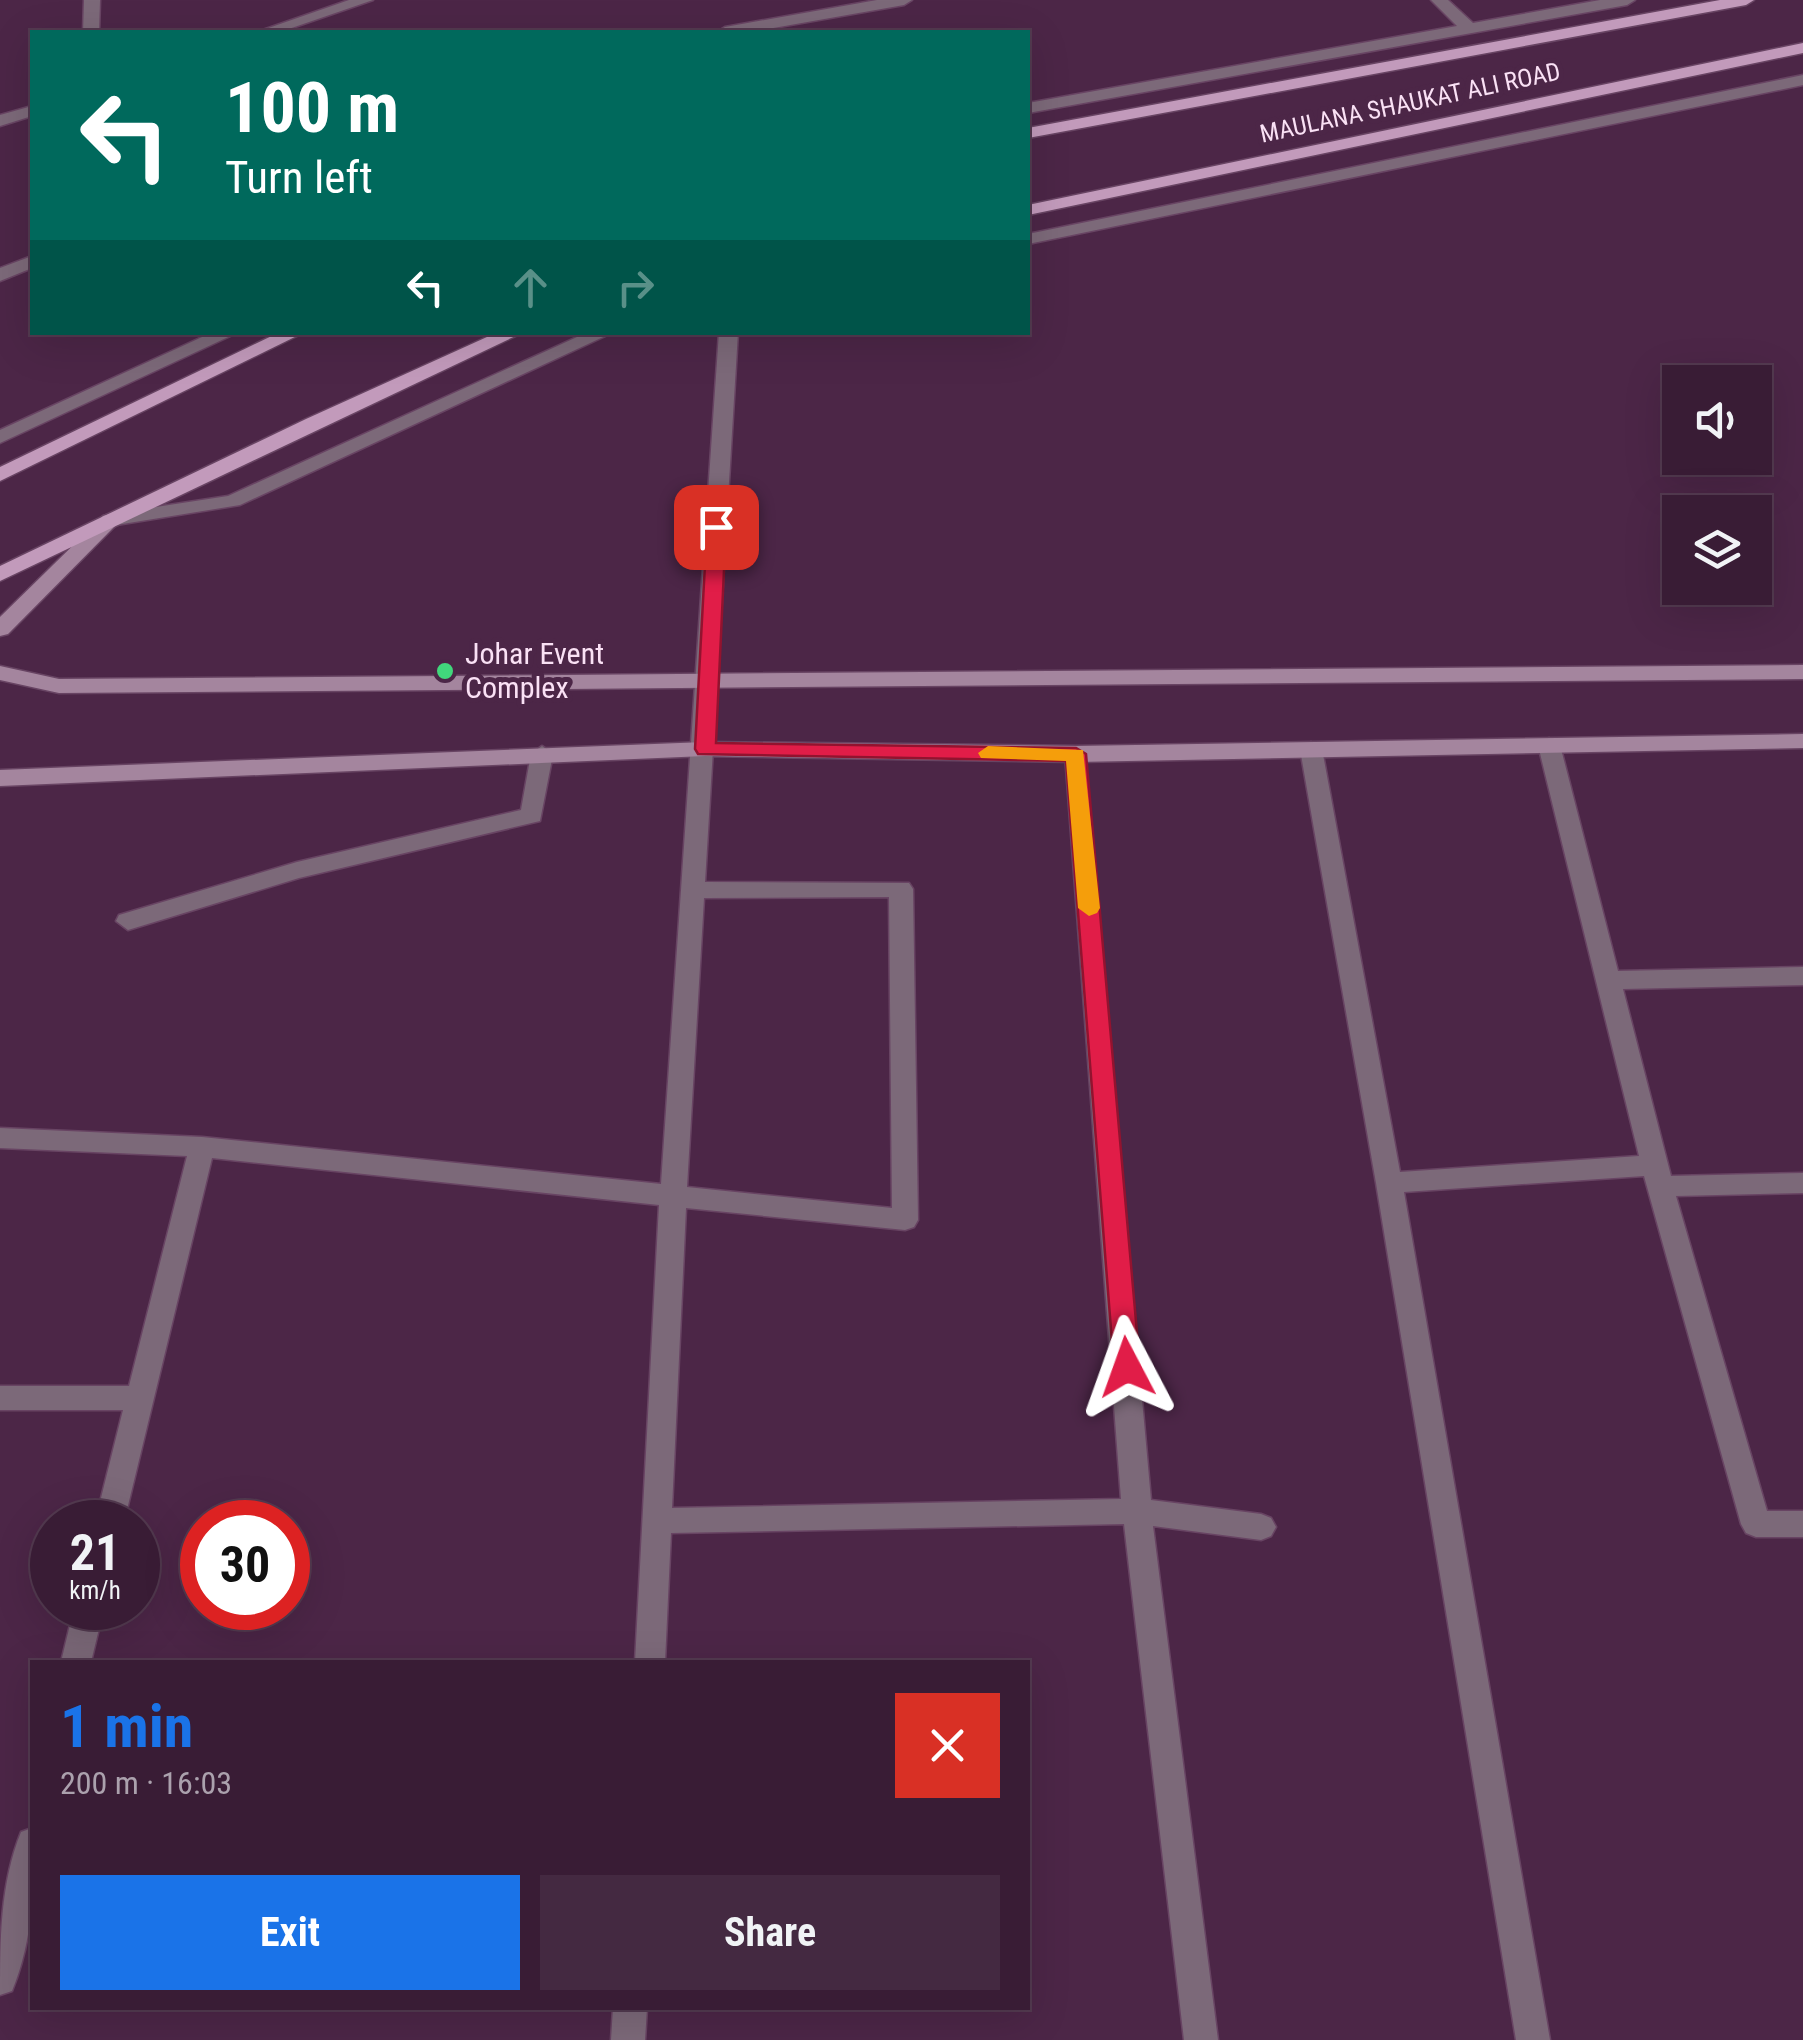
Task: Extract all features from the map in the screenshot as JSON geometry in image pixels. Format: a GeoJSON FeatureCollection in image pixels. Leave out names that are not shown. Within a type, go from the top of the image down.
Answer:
{"type":"FeatureCollection","features":[{"type":"Feature","properties":{"kind":"main road","name":"MAULANA SHAUKAT ALI ROAD"},"geometry":{"type":"LineString","coordinates":[[1030,133],[1746,0]]}},
{"type":"Feature","properties":{"kind":"main road","name":"MAULANA SHAUKAT ALI ROAD"},"geometry":{"type":"LineString","coordinates":[[1030,210],[1803,48]]}},
{"type":"Feature","properties":{"kind":"main road"},"geometry":{"type":"LineString","coordinates":[[0,475],[290,335]]}},
{"type":"Feature","properties":{"kind":"main road"},"geometry":{"type":"LineString","coordinates":[[0,574],[508,335]]}},
{"type":"Feature","properties":{"kind":"street"},"geometry":{"type":"LineString","coordinates":[[90,30],[92,0]]}},
{"type":"Feature","properties":{"kind":"street"},"geometry":{"type":"LineString","coordinates":[[271,30],[365,0]]}},
{"type":"Feature","properties":{"kind":"street"},"geometry":{"type":"LineString","coordinates":[[764,29],[904,0]]}},
{"type":"Feature","properties":{"kind":"street"},"geometry":{"type":"LineString","coordinates":[[1439,0],[1469,28]]}},
{"type":"Feature","properties":{"kind":"street"},"geometry":{"type":"LineString","coordinates":[[1030,108],[1627,0]]}},
{"type":"Feature","properties":{"kind":"street"},"geometry":{"type":"LineString","coordinates":[[1030,239],[1803,80]]}},
{"type":"Feature","properties":{"kind":"street"},"geometry":{"type":"LineString","coordinates":[[0,121],[30,111]]}},
{"type":"Feature","properties":{"kind":"street"},"geometry":{"type":"LineString","coordinates":[[0,275],[30,263]]}},
{"type":"Feature","properties":{"kind":"street"},"geometry":{"type":"LineString","coordinates":[[0,437],[223,335]]}},
{"type":"Feature","properties":{"kind":"street"},"geometry":{"type":"LineString","coordinates":[[0,628],[110,520],[233,501],[598,335]]}},
{"type":"Feature","properties":{"kind":"street"},"geometry":{"type":"LineString","coordinates":[[650,1660],[673,1198],[729,335]]}},
{"type":"Feature","properties":{"kind":"street"},"geometry":{"type":"LineString","coordinates":[[0,673],[59,686],[1803,672]]}},
{"type":"Feature","properties":{"kind":"street"},"geometry":{"type":"LineString","coordinates":[[0,778],[705,749],[1076,754],[1803,740]]}},
{"type":"Feature","properties":{"kind":"street"},"geometry":{"type":"LineString","coordinates":[[1549,745],[1657,1175],[1756,1524],[1803,1524]]}},
{"type":"Feature","properties":{"kind":"street"},"geometry":{"type":"LineString","coordinates":[[1311,749],[1390,1183],[1533,2040]]}},
{"type":"Feature","properties":{"kind":"street"},"geometry":{"type":"LineString","coordinates":[[128,921],[296,870],[532,815],[542,754]]}},
{"type":"Feature","properties":{"kind":"street"},"geometry":{"type":"LineString","coordinates":[[1076,754],[1137,1510],[1201,2040]]}},
{"type":"Feature","properties":{"kind":"street"},"geometry":{"type":"LineString","coordinates":[[0,1138],[202,1147],[905,1220],[901,889],[694,890]]}},
{"type":"Feature","properties":{"kind":"street"},"geometry":{"type":"LineString","coordinates":[[1608,980],[1803,976]]}},
{"type":"Feature","properties":{"kind":"street"},"geometry":{"type":"LineString","coordinates":[[115,1500],[202,1147]]}},
{"type":"Feature","properties":{"kind":"street"},"geometry":{"type":"LineString","coordinates":[[1390,1183],[1657,1175],[1803,1183]]}},
{"type":"Feature","properties":{"kind":"street"},"geometry":{"type":"LineString","coordinates":[[0,1398],[140,1398]]}},
{"type":"Feature","properties":{"kind":"street"},"geometry":{"type":"LineString","coordinates":[[658,1520],[1137,1510],[1262,1527]]}},
{"type":"Feature","properties":{"kind":"street"},"geometry":{"type":"LineString","coordinates":[[76,1660],[84,1630]]}},
{"type":"Feature","properties":{"kind":"street"},"geometry":{"type":"LineString","coordinates":[[0,1978],[30,1852]]}},
{"type":"Feature","properties":{"kind":"street"},"geometry":{"type":"LineString","coordinates":[[628,2040],[630,2010]]}},
{"type":"Feature","properties":{"kind":"slow traffic"},"geometry":{"type":"LineString","coordinates":[[988,753],[1076,754],[1089,908]]}},
{"type":"Feature","properties":{"kind":"place","name":"Johar Event Complex"},"geometry":{"type":"Point","coordinates":[445,671]}},
{"type":"Feature","properties":{"kind":"route"},"geometry":{"type":"LineString","coordinates":[[716,527],[705,749],[1076,754],[1127,1367]]}}]}
